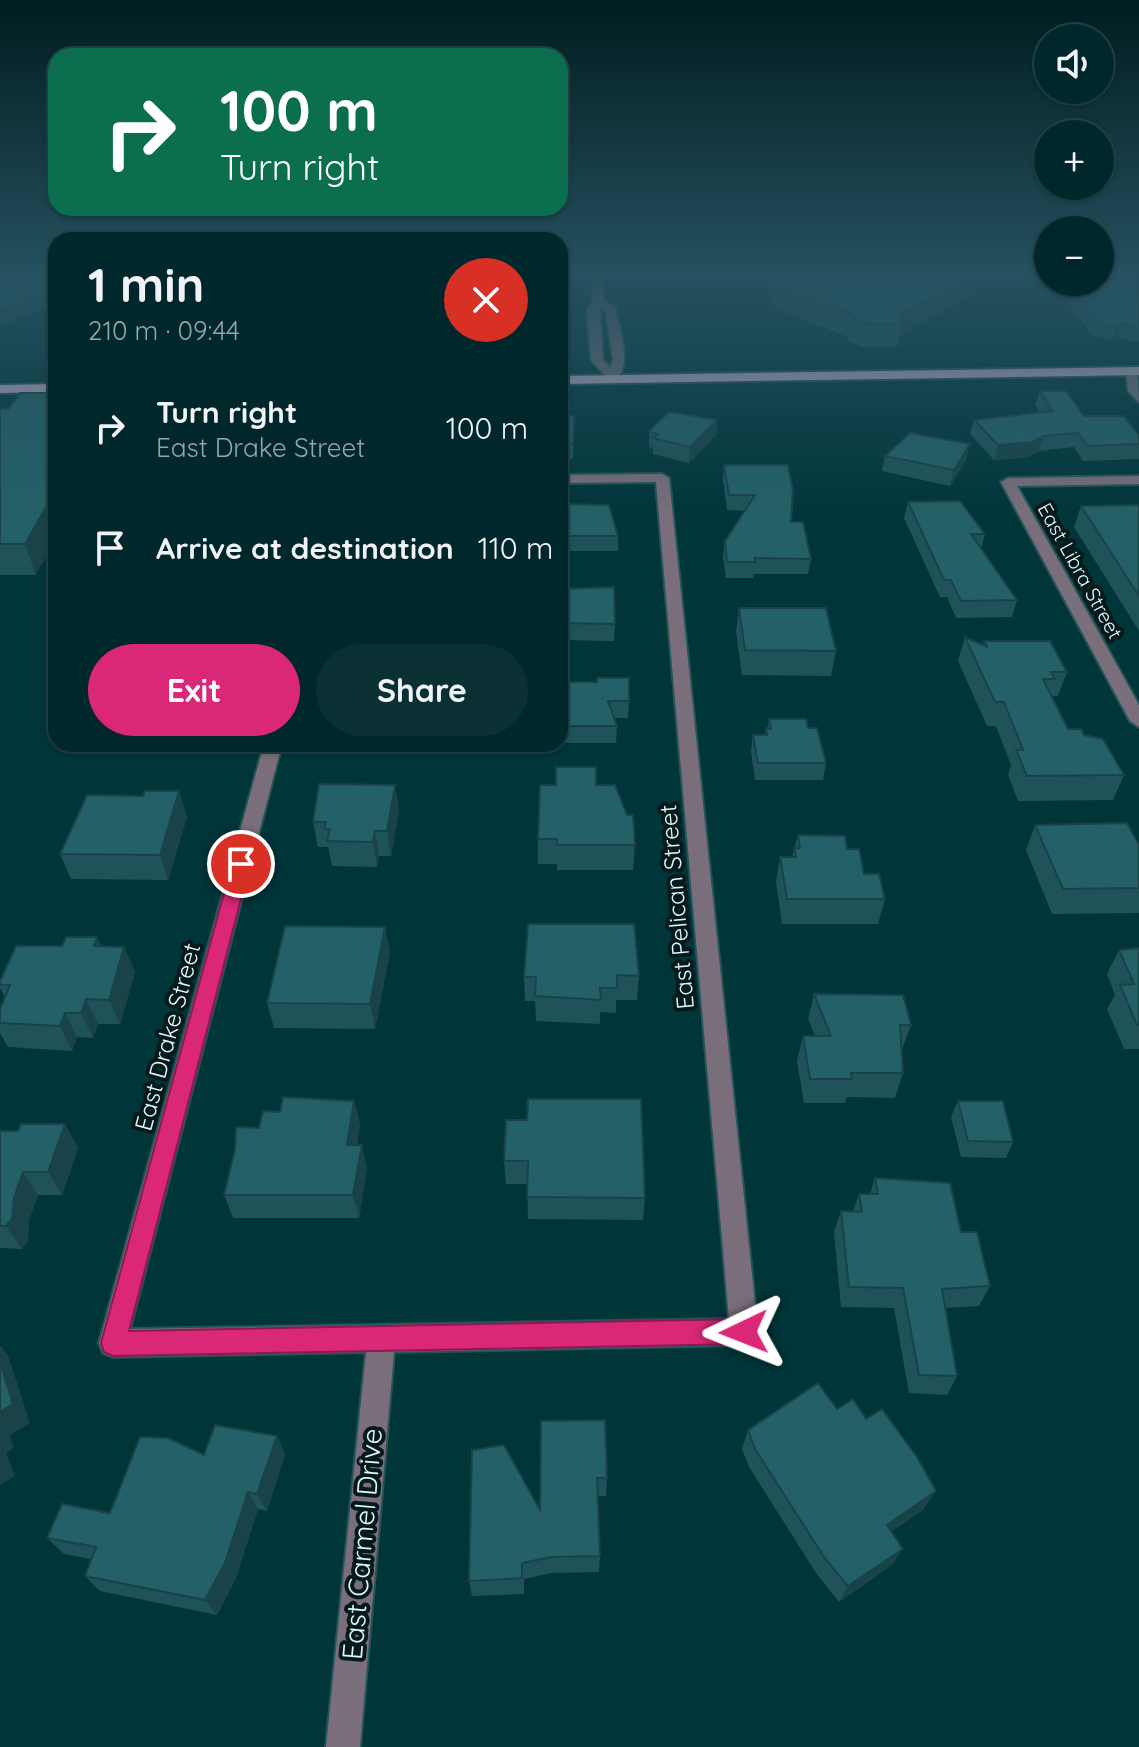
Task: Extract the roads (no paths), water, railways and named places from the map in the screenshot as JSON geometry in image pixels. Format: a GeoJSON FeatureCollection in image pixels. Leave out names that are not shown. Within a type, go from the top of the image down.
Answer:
{"type":"FeatureCollection","features":[{"type":"Feature","properties":{"kind":"main road"},"geometry":{"type":"LineString","coordinates":[[568,380],[1137,373]]}},
{"type":"Feature","properties":{"kind":"main road"},"geometry":{"type":"LineString","coordinates":[[0,389],[48,388]]}},
{"type":"Feature","properties":{"kind":"street"},"geometry":{"type":"LineString","coordinates":[[596,355],[597,360],[612,379]]}},
{"type":"Feature","properties":{"kind":"street"},"geometry":{"type":"LineString","coordinates":[[612,379],[618,355]]}},
{"type":"Feature","properties":{"kind":"street"},"geometry":{"type":"LineString","coordinates":[[1137,373],[1134,391],[1139,398]]}},
{"type":"Feature","properties":{"kind":"street","name":"East Pelican Street"},"geometry":{"type":"LineString","coordinates":[[381,1341],[744,1332],[662,478],[568,479]]}},
{"type":"Feature","properties":{"kind":"street","name":"East Libra Street"},"geometry":{"type":"LineString","coordinates":[[1139,480],[1008,482],[1139,721]]}},
{"type":"Feature","properties":{"kind":"street","name":"East Drake Street"},"geometry":{"type":"LineString","coordinates":[[271,752],[113,1343],[381,1341]]}},
{"type":"Feature","properties":{"kind":"street","name":"East Carmel Drive"},"geometry":{"type":"LineString","coordinates":[[343,1747],[381,1341]]}}]}
